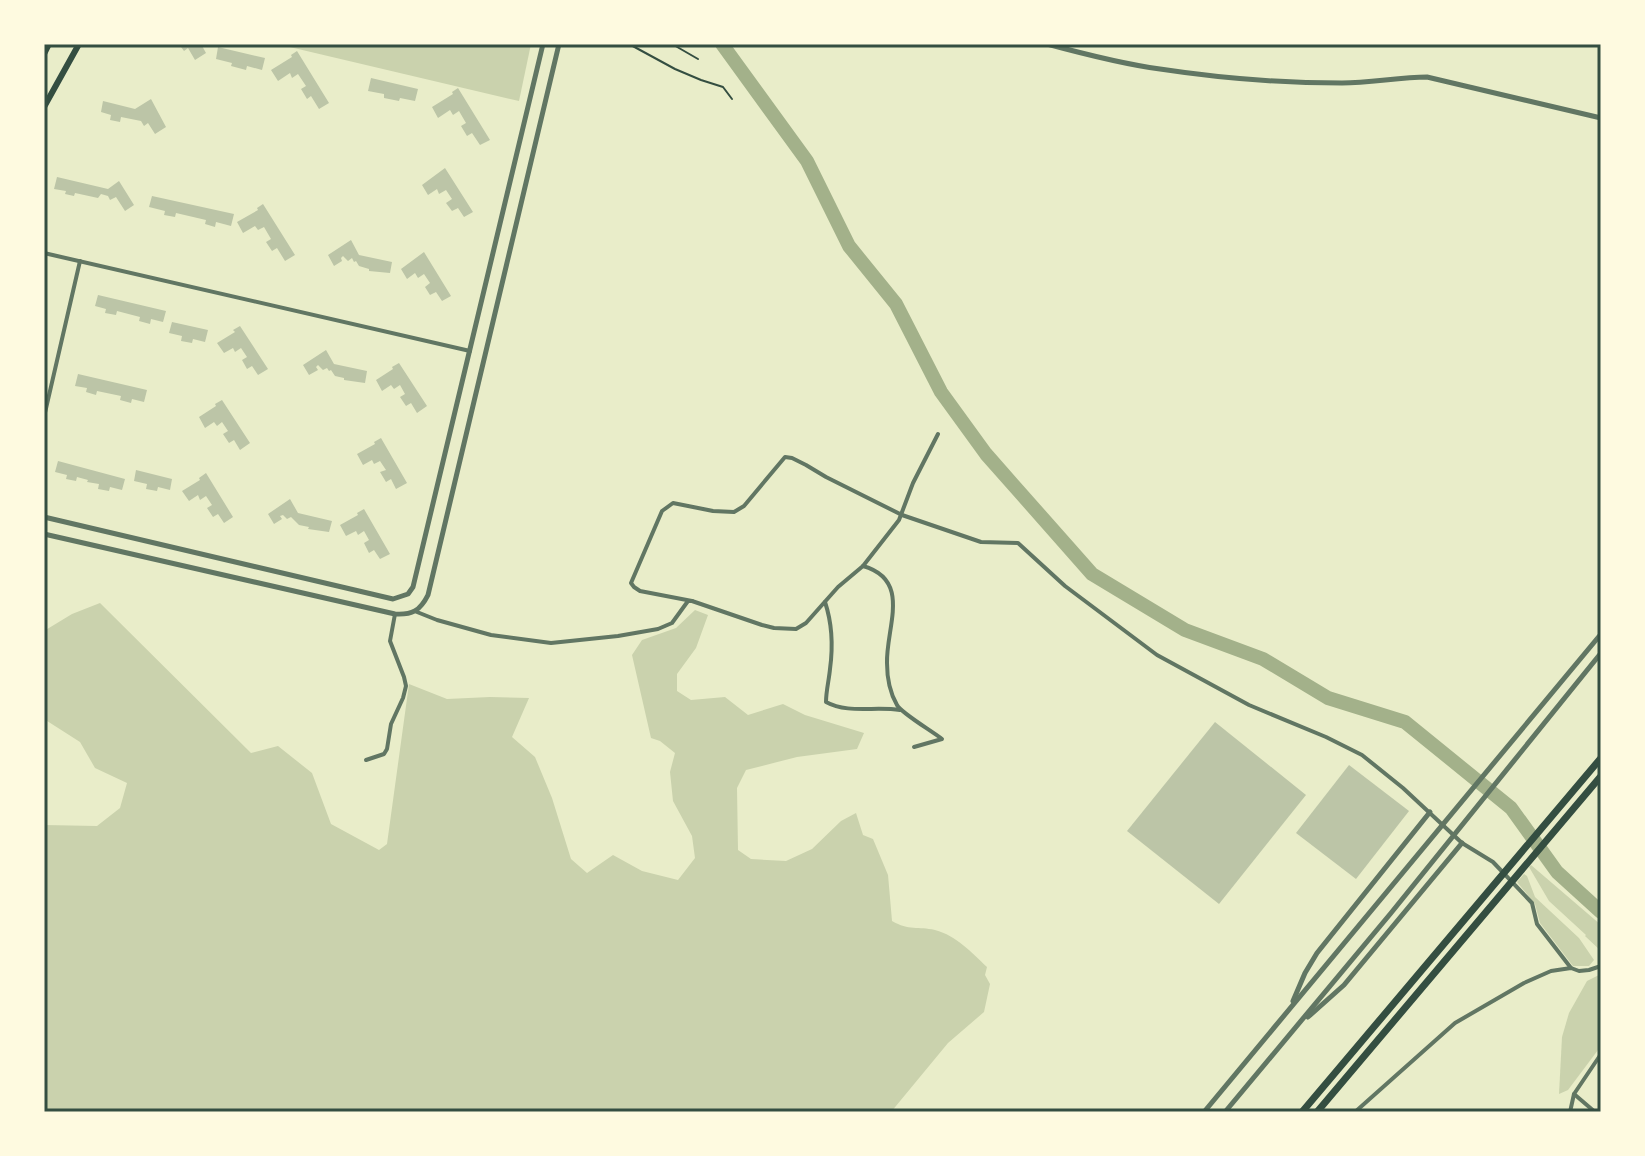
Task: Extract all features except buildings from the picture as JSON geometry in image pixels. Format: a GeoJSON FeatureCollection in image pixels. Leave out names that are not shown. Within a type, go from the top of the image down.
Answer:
{"type":"FeatureCollection","features":[{"type":"Feature","properties":{"kind":"highway"},"geometry":{"type":"LineString","coordinates":[[1302,1112],[1601,758]]}},
{"type":"Feature","properties":{"kind":"highway"},"geometry":{"type":"LineString","coordinates":[[1317,1112],[1601,776]]}},
{"type":"Feature","properties":{"kind":"main road"},"geometry":{"type":"LineString","coordinates":[[44,54],[49,44]]}},
{"type":"Feature","properties":{"kind":"main road"},"geometry":{"type":"LineString","coordinates":[[44,107],[79,44]]}},
{"type":"Feature","properties":{"kind":"street"},"geometry":{"type":"LineString","coordinates":[[44,517],[393,599],[408,594],[413,587],[543,44]]}},
{"type":"Feature","properties":{"kind":"street"},"geometry":{"type":"LineString","coordinates":[[44,534],[395,614],[417,612],[428,595],[559,44]]}},
{"type":"Feature","properties":{"kind":"street"},"geometry":{"type":"LineString","coordinates":[[1047,44],[1158,69],[1218,76],[1344,83],[1427,77],[1601,118]]}},
{"type":"Feature","properties":{"kind":"street"},"geometry":{"type":"LineString","coordinates":[[44,253],[470,351]]}},
{"type":"Feature","properties":{"kind":"street"},"geometry":{"type":"LineString","coordinates":[[44,413],[80,261]]}},
{"type":"Feature","properties":{"kind":"street"},"geometry":{"type":"LineString","coordinates":[[938,434],[913,483],[902,515],[863,566],[838,587],[806,623],[796,629],[762,625],[692,601],[640,591],[631,583],[662,511],[673,503],[734,512],[744,506],[785,457],[902,515],[981,542],[1018,543],[1065,586],[1157,655],[1249,705],[1362,755],[1462,843],[1493,862],[1532,903],[1537,924],[1571,968]]}},
{"type":"Feature","properties":{"kind":"street"},"geometry":{"type":"LineString","coordinates":[[863,566],[877,570],[890,588],[894,604],[887,662],[889,683],[900,710]]}},
{"type":"Feature","properties":{"kind":"street"},"geometry":{"type":"LineString","coordinates":[[417,612],[491,635],[551,643],[658,629],[672,623],[688,601],[692,601]]}},
{"type":"Feature","properties":{"kind":"street"},"geometry":{"type":"LineString","coordinates":[[825,602],[831,632],[826,702],[836,708],[900,710],[942,739],[914,747]]}},
{"type":"Feature","properties":{"kind":"street"},"geometry":{"type":"LineString","coordinates":[[366,760],[384,754],[387,749],[391,724],[406,686],[390,641],[395,614]]}},
{"type":"Feature","properties":{"kind":"street"},"geometry":{"type":"LineString","coordinates":[[1204,1112],[1601,634]]}},
{"type":"Feature","properties":{"kind":"street"},"geometry":{"type":"LineString","coordinates":[[1225,1112],[1601,653]]}},
{"type":"Feature","properties":{"kind":"street"},"geometry":{"type":"LineString","coordinates":[[1290,1008],[1317,953],[1430,812]]}},
{"type":"Feature","properties":{"kind":"street"},"geometry":{"type":"LineString","coordinates":[[1292,1031],[1344,985],[1462,843]]}},
{"type":"Feature","properties":{"kind":"street"},"geometry":{"type":"LineString","coordinates":[[1355,1112],[1455,1023],[1551,971],[1571,968],[1589,970],[1601,966]]}},
{"type":"Feature","properties":{"kind":"street"},"geometry":{"type":"LineString","coordinates":[[1570,1112],[1574,1094],[1601,1054]]}},
{"type":"Feature","properties":{"kind":"street"},"geometry":{"type":"LineString","coordinates":[[1574,1094],[1595,1112]]}},
{"type":"Feature","properties":{"kind":"street"},"geometry":{"type":"LineString","coordinates":[[1363,1104],[1366,1112]]}},
{"type":"Feature","properties":{"kind":"path"},"geometry":{"type":"LineString","coordinates":[[629,44],[675,69],[723,87],[732,99]]}},
{"type":"Feature","properties":{"kind":"path"},"geometry":{"type":"LineString","coordinates":[[672,44],[698,59]]}},
{"type":"Feature","properties":{"kind":"green space"},"geometry":{"type":"Polygon","coordinates":[[[277,44],[531,44],[519,101],[277,44]]]}},
{"type":"Feature","properties":{"kind":"green space"},"geometry":{"type":"Polygon","coordinates":[[[100,603],[251,753],[278,746],[312,773],[331,824],[379,850],[387,844],[409,684],[447,699],[529,698],[512,737],[535,757],[571,859],[587,873],[613,855],[642,871],[678,880],[695,858],[692,836],[673,801],[670,772],[675,753],[651,738],[632,655],[642,640],[676,628],[695,610],[708,615],[696,648],[677,674],[677,691],[691,700],[725,697],[748,715],[783,704],[805,715],[864,733],[857,749],[797,757],[746,770],[737,788],[738,850],[751,859],[786,861],[812,849],[841,821],[856,813],[863,835],[873,839],[888,875],[892,921],[950,936],[987,967],[985,975],[990,984],[984,1012],[948,1043],[891,1112],[44,1112],[44,825],[97,826],[120,808],[127,783],[95,768],[80,742],[44,719],[44,631],[72,614],[100,603]]]}},
{"type":"Feature","properties":{"kind":"green space"},"geometry":{"type":"Polygon","coordinates":[[[1531,865],[1601,925],[1601,951],[1549,901],[1529,867],[1531,865]]]}},
{"type":"Feature","properties":{"kind":"green space"},"geometry":{"type":"Polygon","coordinates":[[[1524,874],[1535,897],[1579,938],[1594,960],[1589,966],[1573,966],[1540,923],[1535,904],[1517,882],[1524,874]]]}},
{"type":"Feature","properties":{"kind":"green space"},"geometry":{"type":"Polygon","coordinates":[[[1601,974],[1601,1046],[1568,1090],[1559,1094],[1562,1037],[1569,1013],[1587,981],[1601,974]]]}},
{"type":"Feature","properties":{"kind":"waterway"},"geometry":{"type":"LineString","coordinates":[[722,44],[807,161],[849,246],[896,304],[941,392],[986,454],[1092,574],[1185,630],[1263,659],[1328,698],[1405,722],[1511,808],[1557,872],[1601,912]]}}]}
